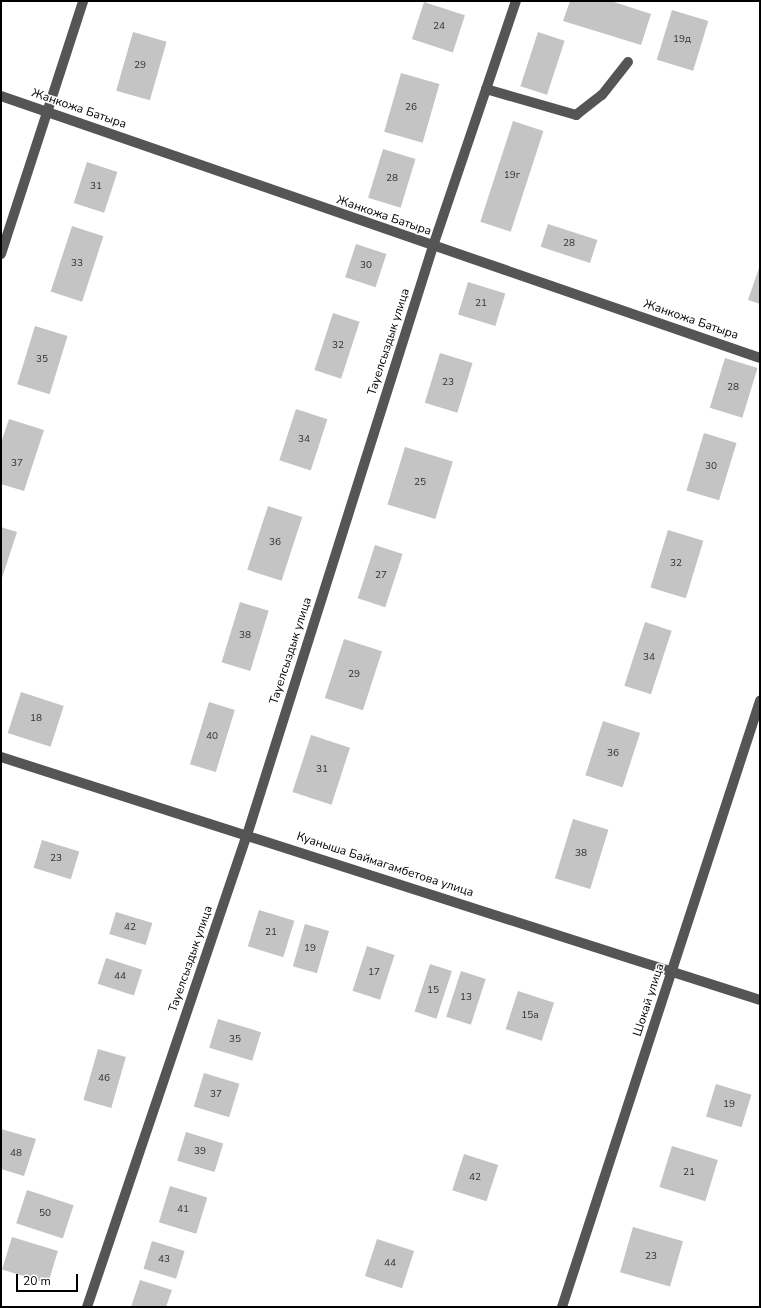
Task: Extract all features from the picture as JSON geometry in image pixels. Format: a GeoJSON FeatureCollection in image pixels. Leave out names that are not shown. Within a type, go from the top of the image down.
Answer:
{"type":"FeatureCollection","features":[{"type":"Feature","properties":{"kind":"street"},"geometry":{"type":"LineString","coordinates":[[1,254],[83,1]]}},
{"type":"Feature","properties":{"kind":"street","name":"Тауелсыздык улица"},"geometry":{"type":"LineString","coordinates":[[87,1307],[246,835],[433,246],[516,1]]}},
{"type":"Feature","properties":{"kind":"street"},"geometry":{"type":"LineString","coordinates":[[486,89],[576,115],[602,95],[628,62]]}},
{"type":"Feature","properties":{"kind":"street","name":"Жанкожа Батыра"},"geometry":{"type":"LineString","coordinates":[[1,96],[760,358]]}},
{"type":"Feature","properties":{"kind":"street","name":"Шокай улица"},"geometry":{"type":"LineString","coordinates":[[562,1307],[760,701]]}},
{"type":"Feature","properties":{"kind":"street","name":"Куаныша Баймагамбетова улица"},"geometry":{"type":"LineString","coordinates":[[1,757],[760,1000]]}},
{"type":"Feature","properties":{"kind":"building"},"geometry":{"type":"Polygon","coordinates":[[[570,1],[611,1],[651,14],[641,45],[563,21],[570,1]]]}},
{"type":"Feature","properties":{"kind":"building"},"geometry":{"type":"Polygon","coordinates":[[[424,2],[465,15],[453,52],[412,39],[424,2]]]}},
{"type":"Feature","properties":{"kind":"building"},"geometry":{"type":"Polygon","coordinates":[[[672,10],[708,21],[693,71],[657,60],[672,10]]]}},
{"type":"Feature","properties":{"kind":"building"},"geometry":{"type":"Polygon","coordinates":[[[133,32],[167,42],[150,100],[116,91],[133,32]]]}},
{"type":"Feature","properties":{"kind":"building"},"geometry":{"type":"Polygon","coordinates":[[[538,32],[565,41],[547,95],[520,86],[538,32]]]}},
{"type":"Feature","properties":{"kind":"building"},"geometry":{"type":"Polygon","coordinates":[[[401,73],[439,84],[423,143],[384,132],[401,73]]]}},
{"type":"Feature","properties":{"kind":"building"},"geometry":{"type":"Polygon","coordinates":[[[513,121],[543,131],[511,232],[480,222],[513,121]]]}},
{"type":"Feature","properties":{"kind":"building"},"geometry":{"type":"Polygon","coordinates":[[[383,149],[416,159],[401,208],[368,198],[383,149]]]}},
{"type":"Feature","properties":{"kind":"building"},"geometry":{"type":"Polygon","coordinates":[[[87,162],[117,172],[104,213],[74,203],[87,162]]]}},
{"type":"Feature","properties":{"kind":"building"},"geometry":{"type":"Polygon","coordinates":[[[548,224],[597,240],[590,263],[541,247],[548,224]]]}},
{"type":"Feature","properties":{"kind":"building"},"geometry":{"type":"Polygon","coordinates":[[[72,226],[103,236],[82,302],[51,292],[72,226]]]}},
{"type":"Feature","properties":{"kind":"building"},"geometry":{"type":"Polygon","coordinates":[[[356,244],[386,254],[376,287],[345,277],[356,244]]]}},
{"type":"Feature","properties":{"kind":"building"},"geometry":{"type":"Polygon","coordinates":[[[760,265],[760,304],[748,300],[760,265]]]}},
{"type":"Feature","properties":{"kind":"building"},"geometry":{"type":"Polygon","coordinates":[[[468,282],[505,293],[495,326],[458,315],[468,282]]]}},
{"type":"Feature","properties":{"kind":"building"},"geometry":{"type":"Polygon","coordinates":[[[333,313],[360,322],[341,379],[314,370],[333,313]]]}},
{"type":"Feature","properties":{"kind":"building"},"geometry":{"type":"Polygon","coordinates":[[[35,326],[68,336],[50,394],[17,384],[35,326]]]}},
{"type":"Feature","properties":{"kind":"building"},"geometry":{"type":"Polygon","coordinates":[[[440,353],[473,363],[457,413],[425,403],[440,353]]]}},
{"type":"Feature","properties":{"kind":"building"},"geometry":{"type":"Polygon","coordinates":[[[725,358],[758,368],[742,418],[710,408],[725,358]]]}},
{"type":"Feature","properties":{"kind":"building"},"geometry":{"type":"Polygon","coordinates":[[[296,409],[327,419],[311,471],[279,460],[296,409]]]}},
{"type":"Feature","properties":{"kind":"building"},"geometry":{"type":"Polygon","coordinates":[[[9,419],[44,430],[24,491],[1,484],[1,443],[9,419]]]}},
{"type":"Feature","properties":{"kind":"building"},"geometry":{"type":"Polygon","coordinates":[[[704,433],[737,443],[719,500],[686,490],[704,433]]]}},
{"type":"Feature","properties":{"kind":"building"},"geometry":{"type":"Polygon","coordinates":[[[405,447],[453,462],[435,519],[387,504],[405,447]]]}},
{"type":"Feature","properties":{"kind":"building"},"geometry":{"type":"Polygon","coordinates":[[[268,506],[302,517],[282,581],[247,570],[268,506]]]}},
{"type":"Feature","properties":{"kind":"building"},"geometry":{"type":"Polygon","coordinates":[[[1,527],[17,532],[1,581],[1,527]]]}},
{"type":"Feature","properties":{"kind":"building"},"geometry":{"type":"Polygon","coordinates":[[[668,530],[703,541],[686,598],[650,587],[668,530]]]}},
{"type":"Feature","properties":{"kind":"building"},"geometry":{"type":"Polygon","coordinates":[[[375,545],[403,554],[385,607],[358,598],[375,545]]]}},
{"type":"Feature","properties":{"kind":"building"},"geometry":{"type":"Polygon","coordinates":[[[240,602],[269,611],[250,671],[222,662],[240,602]]]}},
{"type":"Feature","properties":{"kind":"building"},"geometry":{"type":"Polygon","coordinates":[[[645,622],[672,631],[651,694],[624,686],[645,622]]]}},
{"type":"Feature","properties":{"kind":"building"},"geometry":{"type":"Polygon","coordinates":[[[344,639],[382,651],[363,710],[325,698],[344,639]]]}},
{"type":"Feature","properties":{"kind":"building"},"geometry":{"type":"Polygon","coordinates":[[[21,692],[64,706],[51,747],[8,733],[21,692]]]}},
{"type":"Feature","properties":{"kind":"building"},"geometry":{"type":"Polygon","coordinates":[[[209,702],[235,710],[216,772],[190,764],[209,702]]]}},
{"type":"Feature","properties":{"kind":"building"},"geometry":{"type":"Polygon","coordinates":[[[603,721],[640,733],[622,787],[585,775],[603,721]]]}},
{"type":"Feature","properties":{"kind":"building"},"geometry":{"type":"Polygon","coordinates":[[[311,735],[350,748],[331,805],[292,792],[311,735]]]}},
{"type":"Feature","properties":{"kind":"building"},"geometry":{"type":"Polygon","coordinates":[[[573,819],[608,830],[590,889],[555,878],[573,819]]]}},
{"type":"Feature","properties":{"kind":"building"},"geometry":{"type":"Polygon","coordinates":[[[42,840],[79,851],[71,879],[34,868],[42,840]]]}},
{"type":"Feature","properties":{"kind":"building"},"geometry":{"type":"Polygon","coordinates":[[[259,910],[294,921],[283,957],[248,946],[259,910]]]}},
{"type":"Feature","properties":{"kind":"building"},"geometry":{"type":"Polygon","coordinates":[[[116,912],[152,923],[146,945],[109,934],[116,912]]]}},
{"type":"Feature","properties":{"kind":"building"},"geometry":{"type":"Polygon","coordinates":[[[305,924],[329,931],[317,973],[293,966],[305,924]]]}},
{"type":"Feature","properties":{"kind":"building"},"geometry":{"type":"Polygon","coordinates":[[[367,946],[395,955],[380,1000],[352,991],[367,946]]]}},
{"type":"Feature","properties":{"kind":"building"},"geometry":{"type":"Polygon","coordinates":[[[106,958],[142,970],[134,995],[98,984],[106,958]]]}},
{"type":"Feature","properties":{"kind":"building"},"geometry":{"type":"Polygon","coordinates":[[[430,964],[452,971],[436,1019],[415,1012],[430,964]]]}},
{"type":"Feature","properties":{"kind":"building"},"geometry":{"type":"Polygon","coordinates":[[[461,971],[486,979],[471,1025],[446,1017],[461,971]]]}},
{"type":"Feature","properties":{"kind":"building"},"geometry":{"type":"Polygon","coordinates":[[[518,991],[554,1003],[542,1041],[506,1029],[518,991]]]}},
{"type":"Feature","properties":{"kind":"building"},"geometry":{"type":"Polygon","coordinates":[[[218,1019],[261,1032],[252,1061],[209,1048],[218,1019]]]}},
{"type":"Feature","properties":{"kind":"building"},"geometry":{"type":"Polygon","coordinates":[[[98,1049],[126,1057],[111,1108],[83,1100],[98,1049]]]}},
{"type":"Feature","properties":{"kind":"building"},"geometry":{"type":"Polygon","coordinates":[[[204,1073],[239,1084],[229,1117],[194,1106],[204,1073]]]}},
{"type":"Feature","properties":{"kind":"building"},"geometry":{"type":"Polygon","coordinates":[[[716,1084],[751,1095],[741,1127],[706,1117],[716,1084]]]}},
{"type":"Feature","properties":{"kind":"building"},"geometry":{"type":"Polygon","coordinates":[[[1,1129],[36,1139],[24,1176],[1,1169],[1,1129]]]}},
{"type":"Feature","properties":{"kind":"building"},"geometry":{"type":"Polygon","coordinates":[[[186,1132],[223,1143],[215,1172],[177,1161],[186,1132]]]}},
{"type":"Feature","properties":{"kind":"building"},"geometry":{"type":"Polygon","coordinates":[[[672,1146],[718,1160],[705,1201],[659,1187],[672,1146]]]}},
{"type":"Feature","properties":{"kind":"building"},"geometry":{"type":"Polygon","coordinates":[[[464,1154],[498,1165],[486,1201],[452,1190],[464,1154]]]}},
{"type":"Feature","properties":{"kind":"building"},"geometry":{"type":"Polygon","coordinates":[[[170,1186],[207,1197],[196,1234],[159,1222],[170,1186]]]}},
{"type":"Feature","properties":{"kind":"building"},"geometry":{"type":"Polygon","coordinates":[[[27,1190],[74,1205],[63,1238],[16,1223],[27,1190]]]}},
{"type":"Feature","properties":{"kind":"building"},"geometry":{"type":"Polygon","coordinates":[[[633,1227],[683,1241],[670,1287],[620,1272],[633,1227]]]}},
{"type":"Feature","properties":{"kind":"building"},"geometry":{"type":"Polygon","coordinates":[[[12,1237],[58,1251],[48,1284],[2,1270],[12,1237]]]}},
{"type":"Feature","properties":{"kind":"building"},"geometry":{"type":"Polygon","coordinates":[[[377,1239],[414,1251],[402,1288],[365,1276],[377,1239]]]}},
{"type":"Feature","properties":{"kind":"building"},"geometry":{"type":"Polygon","coordinates":[[[152,1241],[185,1251],[176,1279],[144,1269],[152,1241]]]}},
{"type":"Feature","properties":{"kind":"building"},"geometry":{"type":"Polygon","coordinates":[[[140,1280],[172,1290],[166,1307],[131,1307],[140,1280]]]}}]}
